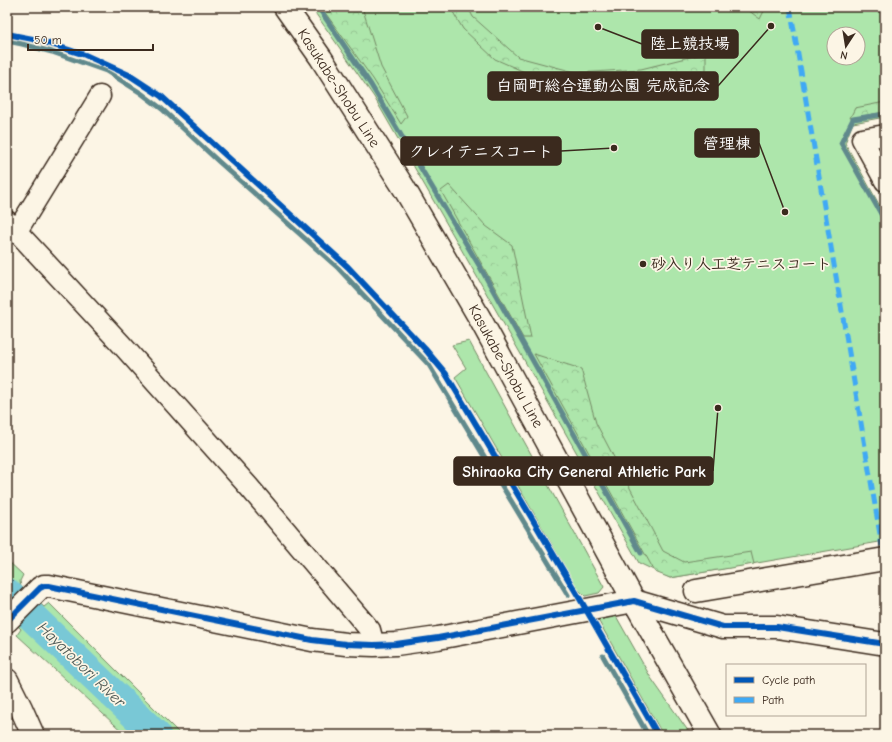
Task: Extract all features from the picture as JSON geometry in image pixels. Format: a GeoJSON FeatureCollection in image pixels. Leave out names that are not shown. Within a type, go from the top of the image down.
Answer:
{"type":"FeatureCollection","features":[{"type":"Feature","properties":{"kind":"street","name":"Kasukabe-Shobu Line"},"geometry":{"type":"LineString","coordinates":[[285,7],[320,58],[404,188],[479,317],[634,601],[710,735]]}},
{"type":"Feature","properties":{"kind":"street"},"geometry":{"type":"LineString","coordinates":[[100,96],[12,226],[122,345],[249,487],[370,630],[374,645]]}},
{"type":"Feature","properties":{"kind":"street"},"geometry":{"type":"LineString","coordinates":[[885,135],[862,139],[885,181]]}},
{"type":"Feature","properties":{"kind":"street"},"geometry":{"type":"LineString","coordinates":[[696,591],[885,559]]}},
{"type":"Feature","properties":{"kind":"street"},"geometry":{"type":"LineString","coordinates":[[7,621],[34,594],[44,586],[49,586],[312,640],[346,644],[374,645],[396,644],[438,638],[634,601],[723,627],[778,628],[885,644]]}},
{"type":"Feature","properties":{"kind":"street"},"geometry":{"type":"LineString","coordinates":[[7,680],[33,735]]}},
{"type":"Feature","properties":{"kind":"green space"},"geometry":{"type":"Polygon","coordinates":[[[311,7],[885,7],[885,117],[853,123],[845,143],[885,215],[885,541],[670,578],[639,563],[374,97],[311,7]]]}},
{"type":"Feature","properties":{"kind":"green space"},"geometry":{"type":"Polygon","coordinates":[[[321,7],[362,7],[381,67],[407,116],[401,124],[373,79],[321,7]]]}},
{"type":"Feature","properties":{"kind":"green space"},"geometry":{"type":"Polygon","coordinates":[[[450,7],[468,7],[473,17],[518,57],[578,73],[641,69],[706,53],[706,70],[605,88],[560,85],[529,74],[495,59],[463,29],[450,7]]]}},
{"type":"Feature","properties":{"kind":"green space"},"geometry":{"type":"Polygon","coordinates":[[[744,7],[766,7],[760,19],[744,7]]]}},
{"type":"Feature","properties":{"kind":"green space"},"geometry":{"type":"Polygon","coordinates":[[[885,102],[885,112],[850,118],[855,108],[885,102]]]}},
{"type":"Feature","properties":{"kind":"green space"},"geometry":{"type":"Polygon","coordinates":[[[449,185],[486,226],[512,245],[531,338],[523,338],[441,191],[449,185]]]}},
{"type":"Feature","properties":{"kind":"green space"},"geometry":{"type":"Polygon","coordinates":[[[469,341],[604,587],[599,593],[585,596],[577,588],[455,377],[466,368],[452,345],[469,341]]]}},
{"type":"Feature","properties":{"kind":"green space"},"geometry":{"type":"Polygon","coordinates":[[[534,354],[581,369],[596,423],[663,551],[684,562],[751,552],[754,564],[670,578],[655,572],[534,354]]]}},
{"type":"Feature","properties":{"kind":"green space"},"geometry":{"type":"Polygon","coordinates":[[[7,560],[23,575],[20,581],[21,587],[44,607],[49,603],[181,735],[167,735],[7,584],[7,560]]]}},
{"type":"Feature","properties":{"kind":"green space"},"geometry":{"type":"Polygon","coordinates":[[[7,607],[141,735],[126,735],[17,635],[21,629],[7,616],[7,607]]]}},
{"type":"Feature","properties":{"kind":"green space"},"geometry":{"type":"Polygon","coordinates":[[[616,616],[651,678],[691,735],[663,735],[598,620],[616,616]]]}},
{"type":"Feature","properties":{"kind":"waterway"},"geometry":{"type":"LineString","coordinates":[[318,7],[371,85],[480,267],[641,553]]}},
{"type":"Feature","properties":{"kind":"waterway"},"geometry":{"type":"LineString","coordinates":[[7,41],[52,52],[106,71],[141,93],[162,109],[338,268],[429,365],[568,595]]}},
{"type":"Feature","properties":{"kind":"waterway"},"geometry":{"type":"LineString","coordinates":[[885,114],[853,119],[841,143],[885,221]]}},
{"type":"Feature","properties":{"kind":"waterway","name":"Hayatobori River"},"geometry":{"type":"LineString","coordinates":[[7,593],[156,735]]}},
{"type":"Feature","properties":{"kind":"waterway"},"geometry":{"type":"LineString","coordinates":[[603,656],[648,735]]}},
{"type":"Feature","properties":{"kind":"marked path"},"geometry":{"type":"LineString","coordinates":[[790,7],[882,546]]}},
{"type":"Feature","properties":{"kind":"cycle path"},"geometry":{"type":"LineString","coordinates":[[7,34],[38,40],[85,55],[129,75],[161,96],[348,267],[425,349],[446,374],[580,599],[658,735]]}},
{"type":"Feature","properties":{"kind":"cycle path"},"geometry":{"type":"LineString","coordinates":[[7,621],[40,588],[49,586],[312,640],[346,644],[374,645],[396,644],[438,638],[634,601],[723,627],[777,627],[885,644]]}},
{"type":"Feature","properties":{"kind":"place","name":"白岡町総合運動公園 完成記念"},"geometry":{"type":"Point","coordinates":[771,26]}},
{"type":"Feature","properties":{"kind":"place","name":"陸上競技場"},"geometry":{"type":"Point","coordinates":[598,27]}},
{"type":"Feature","properties":{"kind":"place","name":"クレイテニスコート"},"geometry":{"type":"Point","coordinates":[614,148]}},
{"type":"Feature","properties":{"kind":"place","name":"管理棟"},"geometry":{"type":"Point","coordinates":[785,212]}},
{"type":"Feature","properties":{"kind":"place","name":"砂入り人工芝テニスコート"},"geometry":{"type":"Point","coordinates":[643,264]}},
{"type":"Feature","properties":{"kind":"place","name":"Shiraoka City General Athletic Park"},"geometry":{"type":"Point","coordinates":[718,408]}}]}
